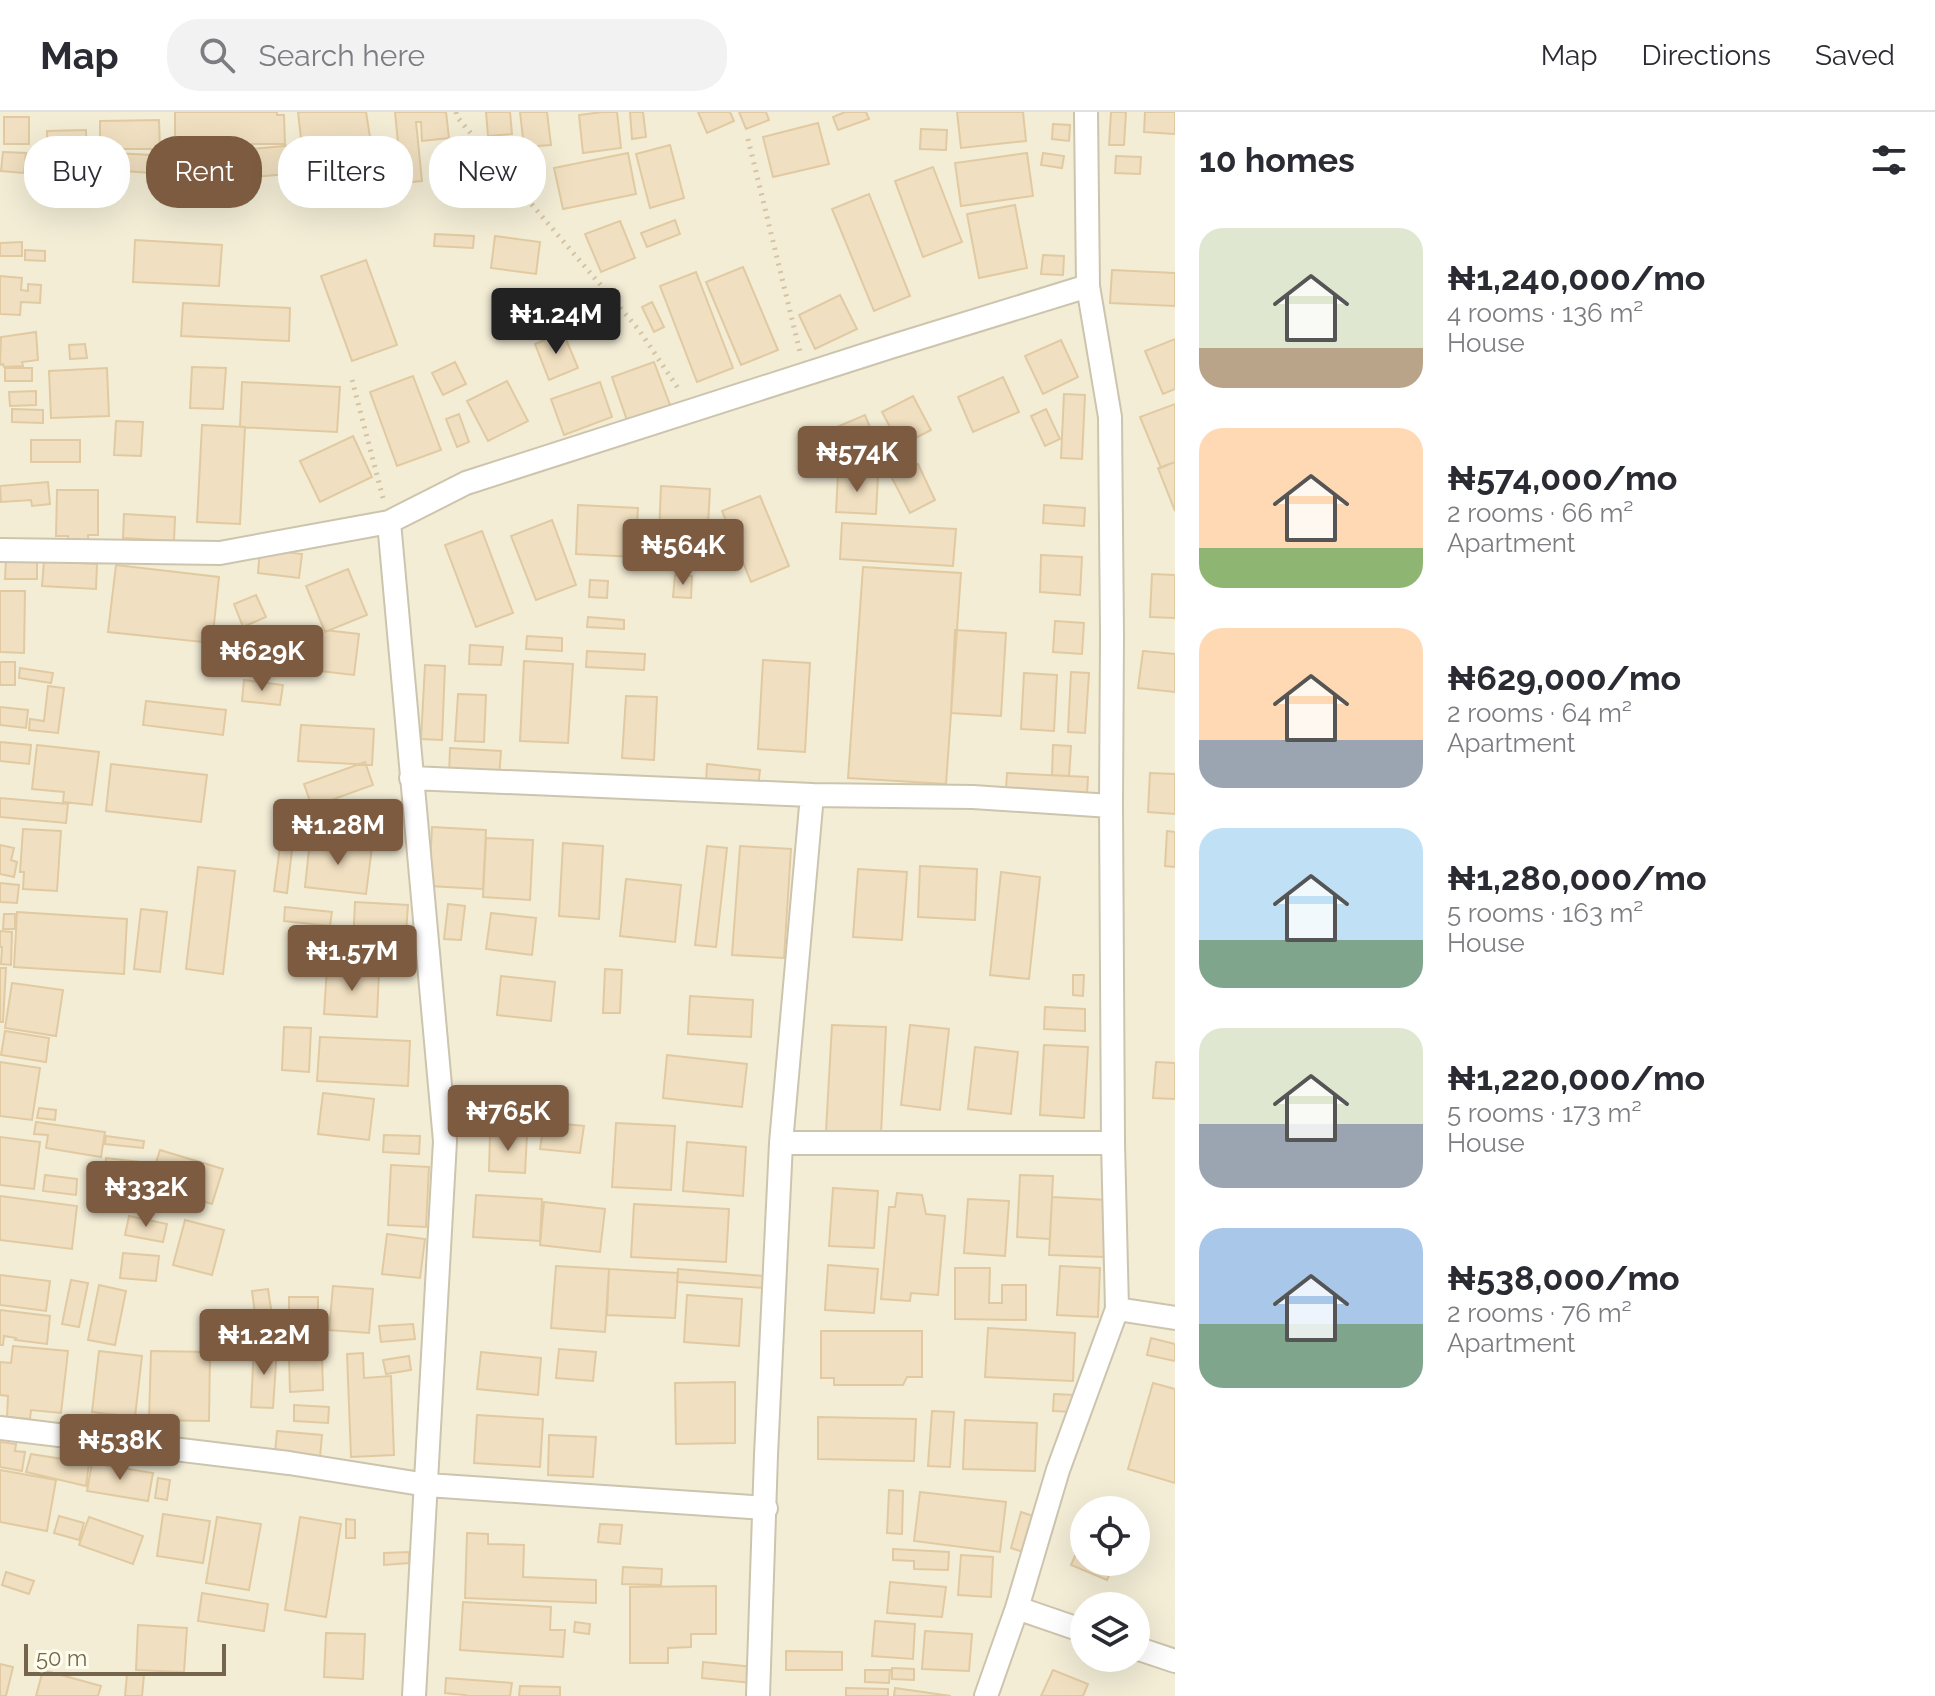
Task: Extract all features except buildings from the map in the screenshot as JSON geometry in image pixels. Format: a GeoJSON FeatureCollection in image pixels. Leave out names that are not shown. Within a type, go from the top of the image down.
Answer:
{"type":"FeatureCollection","features":[{"type":"Feature","properties":{"kind":"street"},"geometry":{"type":"LineString","coordinates":[[986,1696],[1017,1608],[1058,1470],[1117,1309],[1113,1143],[1110,417],[1088,286],[1086,112]]}},
{"type":"Feature","properties":{"kind":"street"},"geometry":{"type":"LineString","coordinates":[[0,550],[220,553],[389,522],[466,483],[1088,286]]}},
{"type":"Feature","properties":{"kind":"street"},"geometry":{"type":"LineString","coordinates":[[389,522],[445,1141],[414,1696]]}},
{"type":"Feature","properties":{"kind":"street"},"geometry":{"type":"LineString","coordinates":[[411,778],[812,795],[973,797],[1111,806]]}},
{"type":"Feature","properties":{"kind":"street"},"geometry":{"type":"LineString","coordinates":[[758,1696],[781,1143],[812,795]]}},
{"type":"Feature","properties":{"kind":"street"},"geometry":{"type":"LineString","coordinates":[[781,1143],[1113,1143]]}},
{"type":"Feature","properties":{"kind":"street"},"geometry":{"type":"LineString","coordinates":[[1117,1309],[1175,1318]]}},
{"type":"Feature","properties":{"kind":"street"},"geometry":{"type":"LineString","coordinates":[[0,1428],[289,1463],[427,1485],[766,1508]]}},
{"type":"Feature","properties":{"kind":"street"},"geometry":{"type":"LineString","coordinates":[[1017,1608],[1070,1626]]}},
{"type":"Feature","properties":{"kind":"street"},"geometry":{"type":"LineString","coordinates":[[1150,1653],[1175,1661]]}},
{"type":"Feature","properties":{"kind":"path"},"geometry":{"type":"LineString","coordinates":[[456,112],[457,117],[639,330],[693,410]]}},
{"type":"Feature","properties":{"kind":"path"},"geometry":{"type":"LineString","coordinates":[[748,139],[805,374]]}},
{"type":"Feature","properties":{"kind":"path"},"geometry":{"type":"LineString","coordinates":[[352,380],[389,522]]}},
{"type":"Feature","properties":{"kind":"shaded area"},"geometry":{"type":"Polygon","coordinates":[[[0,112],[1175,112],[1175,1696],[0,1696],[0,112]]]}}]}
